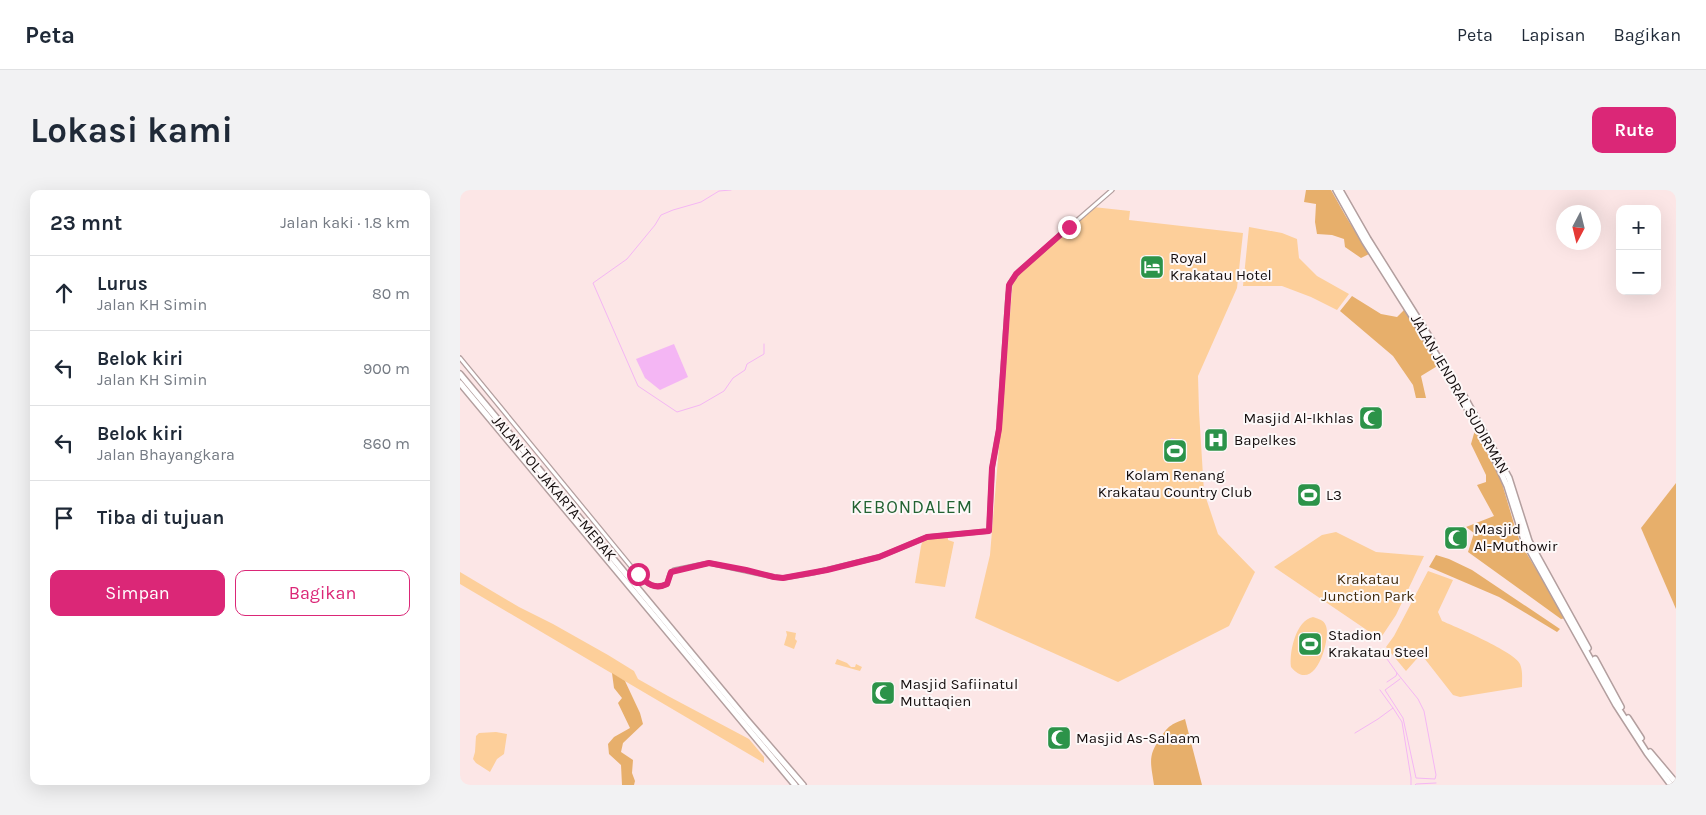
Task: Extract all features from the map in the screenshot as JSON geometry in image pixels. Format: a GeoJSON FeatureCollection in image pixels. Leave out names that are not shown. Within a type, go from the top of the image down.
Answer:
{"type":"FeatureCollection","features":[{"type":"Feature","properties":{"kind":"highway","name":"JALAN JENDRAL SUDIRMAN"},"geometry":{"type":"LineString","coordinates":[[1336,190],[1365,242],[1441,362],[1494,457],[1507,486],[1524,540],[1616,705],[1671,785]]}},
{"type":"Feature","properties":{"kind":"highway","name":"JALAN JENDRAL SUDIRMAN"},"geometry":{"type":"LineString","coordinates":[[1340,190],[1481,424],[1508,478],[1529,541],[1621,706],[1650,752],[1676,783]]}},
{"type":"Feature","properties":{"kind":"highway","name":"JALAN TOL JAKARTA–MERAK"},"geometry":{"type":"LineString","coordinates":[[460,374],[803,785]]}},
{"type":"Feature","properties":{"kind":"highway","name":"JALAN TOL JAKARTA–MERAK"},"geometry":{"type":"LineString","coordinates":[[460,383],[795,785]]}},
{"type":"Feature","properties":{"kind":"street"},"geometry":{"type":"LineString","coordinates":[[460,358],[638,574],[653,586],[667,584],[670,574],[674,570],[705,563],[783,578],[827,570],[879,557],[927,537],[989,531],[992,468],[999,429],[1010,283],[1016,274],[1112,190]]}},
{"type":"Feature","properties":{"kind":"green space"},"geometry":{"type":"Polygon","coordinates":[[[1093,207],[1130,211],[1129,220],[1243,233],[1237,288],[1198,376],[1199,411],[1204,492],[1218,534],[1255,572],[1229,626],[1118,682],[975,618],[990,555],[1013,279],[1093,207]]]}},
{"type":"Feature","properties":{"kind":"green space"},"geometry":{"type":"Polygon","coordinates":[[[1249,227],[1282,233],[1297,239],[1299,258],[1317,276],[1349,294],[1337,310],[1311,297],[1282,286],[1243,286],[1249,227]]]}},
{"type":"Feature","properties":{"kind":"green space","name":"Krakatau Junction Park"},"geometry":{"type":"Polygon","coordinates":[[[1336,532],[1376,552],[1424,556],[1396,615],[1380,639],[1274,567],[1322,535],[1336,532]]]}},
{"type":"Feature","properties":{"kind":"green space"},"geometry":{"type":"Polygon","coordinates":[[[948,537],[948,540],[954,542],[945,587],[915,583],[923,540],[948,537]]]}},
{"type":"Feature","properties":{"kind":"green space"},"geometry":{"type":"Polygon","coordinates":[[[1428,571],[1453,580],[1438,612],[1442,621],[1484,640],[1516,659],[1521,667],[1522,687],[1460,697],[1453,695],[1421,654],[1406,671],[1386,647],[1394,636],[1428,571]]]}},
{"type":"Feature","properties":{"kind":"green space"},"geometry":{"type":"Polygon","coordinates":[[[460,572],[519,607],[608,655],[634,671],[638,679],[749,739],[764,757],[764,763],[460,584],[460,572]]]}},
{"type":"Feature","properties":{"kind":"green space"},"geometry":{"type":"Polygon","coordinates":[[[1313,617],[1324,622],[1327,633],[1326,642],[1314,670],[1307,675],[1300,674],[1291,667],[1291,653],[1298,630],[1307,619],[1313,617]]]}},
{"type":"Feature","properties":{"kind":"green space"},"geometry":{"type":"Polygon","coordinates":[[[786,631],[796,633],[795,639],[797,641],[794,649],[784,645],[787,635],[786,631]]]}},
{"type":"Feature","properties":{"kind":"green space"},"geometry":{"type":"Polygon","coordinates":[[[837,659],[851,667],[855,667],[856,664],[862,667],[860,671],[835,664],[837,659]]]}},
{"type":"Feature","properties":{"kind":"green space"},"geometry":{"type":"Polygon","coordinates":[[[496,732],[507,734],[504,754],[497,759],[490,772],[473,759],[476,736],[479,733],[496,732]]]}},
{"type":"Feature","properties":{"kind":"shaded area"},"geometry":{"type":"Polygon","coordinates":[[[1306,190],[1331,190],[1369,254],[1361,258],[1345,247],[1344,239],[1332,235],[1317,234],[1315,222],[1316,204],[1304,202],[1306,190]]]}},
{"type":"Feature","properties":{"kind":"shaded area"},"geometry":{"type":"Polygon","coordinates":[[[1352,296],[1381,314],[1397,317],[1404,310],[1439,365],[1421,376],[1426,398],[1416,398],[1413,385],[1393,356],[1340,311],[1352,296]]]}},
{"type":"Feature","properties":{"kind":"shaded area"},"geometry":{"type":"Polygon","coordinates":[[[674,344],[688,377],[660,390],[645,378],[636,359],[674,344]]]}},
{"type":"Feature","properties":{"kind":"shaded area"},"geometry":{"type":"Polygon","coordinates":[[[1475,430],[1501,480],[1522,546],[1566,618],[1561,619],[1468,552],[1474,533],[1466,527],[1494,516],[1477,485],[1486,482],[1486,475],[1471,444],[1475,430]]]}},
{"type":"Feature","properties":{"kind":"shaded area"},"geometry":{"type":"Polygon","coordinates":[[[1171,438],[1181,440],[1178,460],[1168,458],[1171,438]]]}},
{"type":"Feature","properties":{"kind":"shaded area"},"geometry":{"type":"Polygon","coordinates":[[[1676,483],[1676,609],[1641,528],[1676,483]]]}},
{"type":"Feature","properties":{"kind":"shaded area"},"geometry":{"type":"Polygon","coordinates":[[[1436,555],[1472,570],[1560,629],[1557,632],[1499,597],[1429,567],[1436,555]]]}},
{"type":"Feature","properties":{"kind":"shaded area"},"geometry":{"type":"Polygon","coordinates":[[[612,673],[625,681],[643,724],[623,743],[621,752],[633,760],[632,773],[635,781],[634,785],[622,785],[621,765],[609,754],[608,744],[614,737],[630,728],[618,703],[622,698],[614,688],[612,673]]]}},
{"type":"Feature","properties":{"kind":"shaded area"},"geometry":{"type":"Polygon","coordinates":[[[1185,719],[1202,785],[1154,785],[1151,760],[1154,749],[1169,727],[1185,719]]]}},
{"type":"Feature","properties":{"kind":"waterway"},"geometry":{"type":"LineString","coordinates":[[731,190],[719,191],[701,202],[661,215],[627,259],[593,283],[638,386],[677,412],[700,405],[724,391],[733,378],[745,370],[747,364],[764,354],[764,344]]}},
{"type":"Feature","properties":{"kind":"waterway"},"geometry":{"type":"LineString","coordinates":[[1379,652],[1382,652],[1397,673],[1396,676],[1387,682]]}},
{"type":"Feature","properties":{"kind":"waterway"},"geometry":{"type":"LineString","coordinates":[[1397,673],[1418,699],[1424,711],[1436,775],[1435,779],[1416,778],[1403,718],[1385,690],[1400,679]]}},
{"type":"Feature","properties":{"kind":"waterway"},"geometry":{"type":"LineString","coordinates":[[1355,733],[1393,708],[1380,690]]}},
{"type":"Feature","properties":{"kind":"waterway"},"geometry":{"type":"LineString","coordinates":[[1393,708],[1402,722],[1411,785]]}},
{"type":"Feature","properties":{"kind":"waterway"},"geometry":{"type":"LineString","coordinates":[[1415,785],[1436,783]]}},
{"type":"Feature","properties":{"kind":"place","name":"Royal Krakatau Hotel"},"geometry":{"type":"Point","coordinates":[1152,267]}},
{"type":"Feature","properties":{"kind":"place","name":"Masjid Al-Ikhlas"},"geometry":{"type":"Point","coordinates":[1371,418]}},
{"type":"Feature","properties":{"kind":"place","name":"Bapelkes"},"geometry":{"type":"Point","coordinates":[1216,440]}},
{"type":"Feature","properties":{"kind":"place","name":"Kolam Renang Krakatau Country Club"},"geometry":{"type":"Point","coordinates":[1175,451]}},
{"type":"Feature","properties":{"kind":"place","name":"L3"},"geometry":{"type":"Point","coordinates":[1309,495]}},
{"type":"Feature","properties":{"kind":"place","name":"Masjid Al-Muthowir"},"geometry":{"type":"Point","coordinates":[1456,538]}},
{"type":"Feature","properties":{"kind":"place","name":"Stadion Krakatau Steel"},"geometry":{"type":"Point","coordinates":[1310,644]}},
{"type":"Feature","properties":{"kind":"place","name":"Masjid Safiinatul Muttaqien"},"geometry":{"type":"Point","coordinates":[883,693]}},
{"type":"Feature","properties":{"kind":"place","name":"Masjid As-Salaam"},"geometry":{"type":"Point","coordinates":[1059,738]}},
{"type":"Feature","properties":{"kind":"district","name":"KEBONDALEM"},"geometry":{"type":"Point","coordinates":[912,507]}},
{"type":"Feature","properties":{"kind":"route"},"geometry":{"type":"LineString","coordinates":[[638,574],[650,585],[663,586],[667,584],[670,574],[674,570],[705,563],[783,578],[827,570],[879,557],[892,553],[922,538],[989,531],[992,468],[999,429],[1009,285],[1016,274],[1069,227]]}}]}
